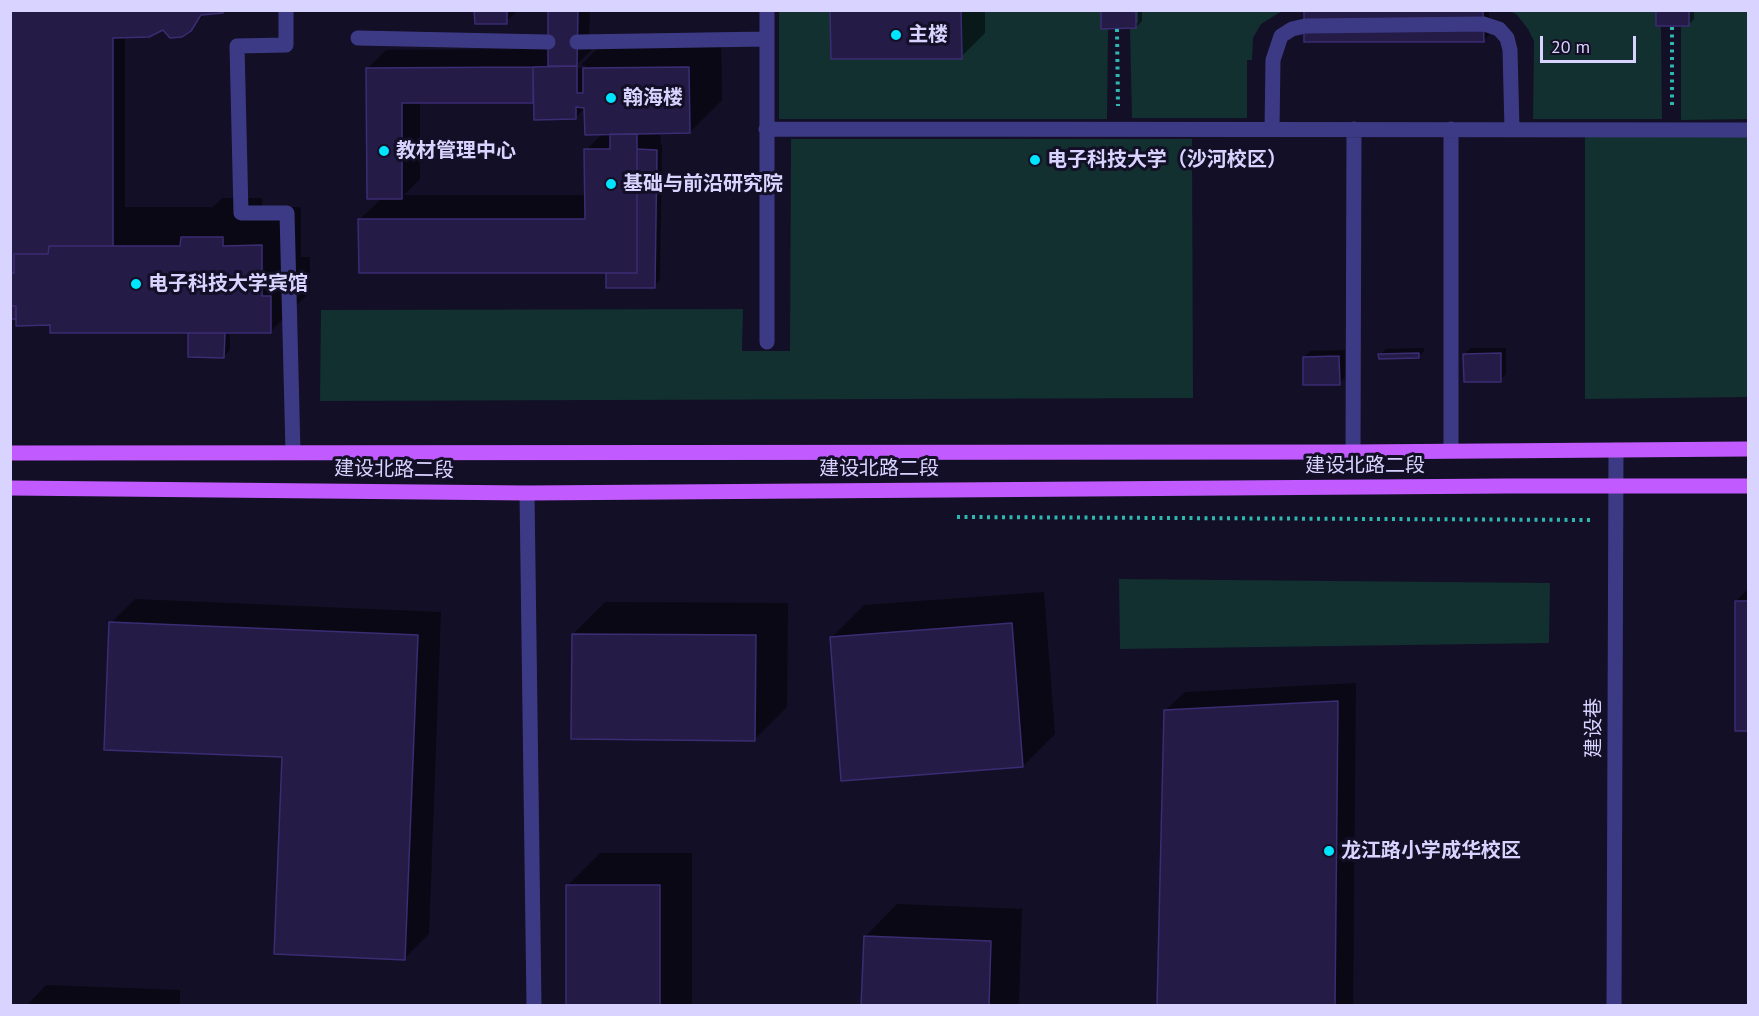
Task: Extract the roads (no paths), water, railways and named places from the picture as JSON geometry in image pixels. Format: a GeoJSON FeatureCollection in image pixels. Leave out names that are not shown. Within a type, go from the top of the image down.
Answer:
{"type":"FeatureCollection","features":[{"type":"Feature","properties":{"kind":"main road","name":"建设北路二段"},"geometry":{"type":"LineString","coordinates":[[10,453],[1353,452],[1749,449]]}},
{"type":"Feature","properties":{"kind":"main road","name":"建设北路二段"},"geometry":{"type":"LineString","coordinates":[[10,488],[527,493],[1749,486]]}},
{"type":"Feature","properties":{"kind":"street"},"geometry":{"type":"LineString","coordinates":[[286,10],[286,45],[237,46],[241,213],[287,213],[293,452]]}},
{"type":"Feature","properties":{"kind":"street"},"geometry":{"type":"LineString","coordinates":[[766,10],[767,342]]}},
{"type":"Feature","properties":{"kind":"street"},"geometry":{"type":"LineString","coordinates":[[1272,129],[1275,48],[1281,36],[1292,29],[1305,26],[1484,24],[1498,29],[1507,38],[1510,50],[1512,129]]}},
{"type":"Feature","properties":{"kind":"street"},"geometry":{"type":"LineString","coordinates":[[357,38],[548,42]]}},
{"type":"Feature","properties":{"kind":"street"},"geometry":{"type":"LineString","coordinates":[[577,42],[766,39]]}},
{"type":"Feature","properties":{"kind":"street"},"geometry":{"type":"LineString","coordinates":[[766,129],[1749,130]]}},
{"type":"Feature","properties":{"kind":"street"},"geometry":{"type":"LineString","coordinates":[[1353,452],[1354,129]]}},
{"type":"Feature","properties":{"kind":"street"},"geometry":{"type":"LineString","coordinates":[[1451,129],[1451,450]]}},
{"type":"Feature","properties":{"kind":"street","name":"建设巷"},"geometry":{"type":"LineString","coordinates":[[1614,1005],[1616,450]]}},
{"type":"Feature","properties":{"kind":"street"},"geometry":{"type":"LineString","coordinates":[[527,493],[534,1005]]}},
{"type":"Feature","properties":{"kind":"place","name":"主楼"},"geometry":{"type":"Point","coordinates":[896,35]}},
{"type":"Feature","properties":{"kind":"place","name":"翰海楼"},"geometry":{"type":"Point","coordinates":[611,98]}},
{"type":"Feature","properties":{"kind":"place","name":"教材管理中心"},"geometry":{"type":"Point","coordinates":[384,151]}},
{"type":"Feature","properties":{"kind":"place","name":"电子科技大学（沙河校区）"},"geometry":{"type":"Point","coordinates":[1035,160]}},
{"type":"Feature","properties":{"kind":"place","name":"基础与前沿研究院"},"geometry":{"type":"Point","coordinates":[611,184]}},
{"type":"Feature","properties":{"kind":"place","name":"电子科技大学宾馆"},"geometry":{"type":"Point","coordinates":[136,284]}},
{"type":"Feature","properties":{"kind":"place","name":"龙江路小学成华校区"},"geometry":{"type":"Point","coordinates":[1329,851]}}]}
